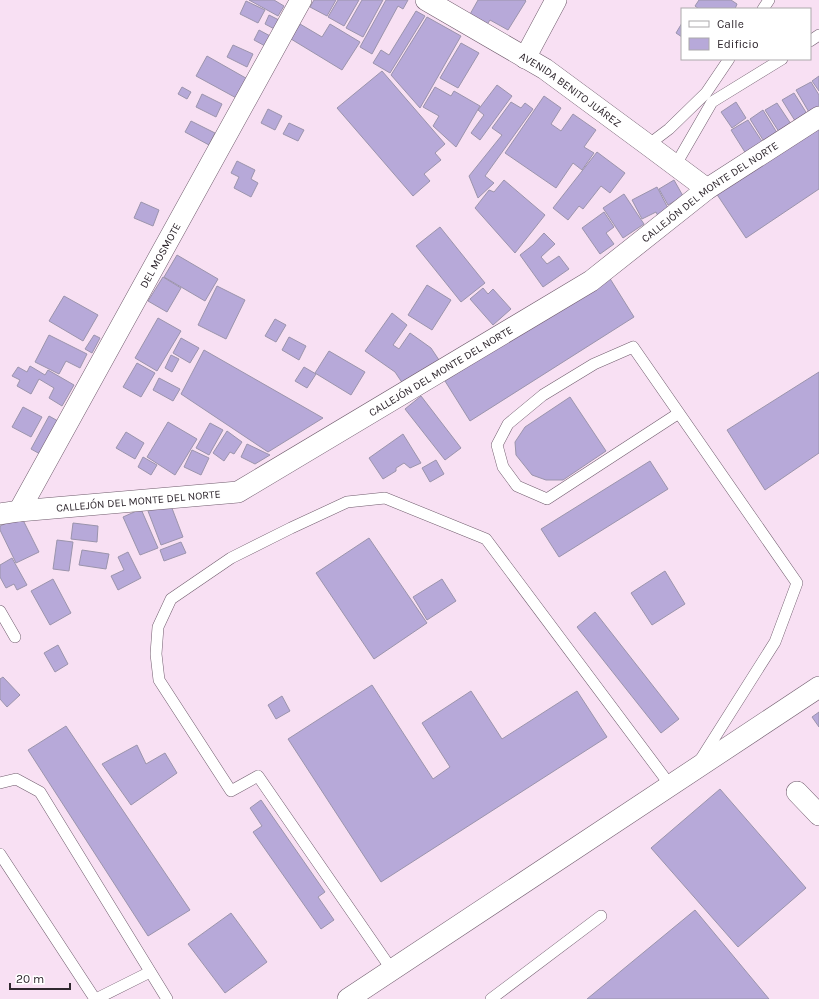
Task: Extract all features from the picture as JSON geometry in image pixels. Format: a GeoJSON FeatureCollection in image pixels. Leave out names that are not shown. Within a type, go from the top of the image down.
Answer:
{"type":"FeatureCollection","features":[{"type":"Feature","properties":{"kind":"street","name":"DEL MOSMOTE"},"geometry":{"type":"LineString","coordinates":[[9,512],[301,0]]}},
{"type":"Feature","properties":{"kind":"street","name":"AVENIDA BENITO JUÁREZ"},"geometry":{"type":"LineString","coordinates":[[426,0],[545,69],[707,189]]}},
{"type":"Feature","properties":{"kind":"street"},"geometry":{"type":"LineString","coordinates":[[525,58],[556,0]]}},
{"type":"Feature","properties":{"kind":"street","name":"CALLEJÓN DEL MONTE DEL NORTE"},"geometry":{"type":"LineString","coordinates":[[9,512],[238,492],[591,281],[707,189],[819,117]]}},
{"type":"Feature","properties":{"kind":"street"},"geometry":{"type":"LineString","coordinates":[[348,999],[819,687]]}},
{"type":"Feature","properties":{"kind":"street"},"geometry":{"type":"LineString","coordinates":[[797,792],[819,814]]}},
{"type":"Feature","properties":{"kind":"lane"},"geometry":{"type":"LineString","coordinates":[[675,166],[728,60]]}},
{"type":"Feature","properties":{"kind":"lane"},"geometry":{"type":"LineString","coordinates":[[648,145],[709,98],[780,60]]}},
{"type":"Feature","properties":{"kind":"lane"},"geometry":{"type":"LineString","coordinates":[[679,413],[547,499],[517,486],[503,467],[496,445],[508,424],[542,395],[594,364],[633,347],[679,413],[797,583],[775,642],[696,768]]}},
{"type":"Feature","properties":{"kind":"lane"},"geometry":{"type":"LineString","coordinates":[[392,970],[258,776],[231,790],[160,680],[156,654],[158,627],[171,600],[231,558],[347,502],[385,498],[486,539],[670,785]]}},
{"type":"Feature","properties":{"kind":"lane"},"geometry":{"type":"LineString","coordinates":[[0,611],[15,637]]}},
{"type":"Feature","properties":{"kind":"lane"},"geometry":{"type":"LineString","coordinates":[[0,783],[16,779],[40,792],[167,999]]}},
{"type":"Feature","properties":{"kind":"lane"},"geometry":{"type":"LineString","coordinates":[[0,854],[95,999],[150,972]]}},
{"type":"Feature","properties":{"kind":"lane"},"geometry":{"type":"LineString","coordinates":[[492,999],[601,916]]}},
{"type":"Feature","properties":{"kind":"building"},"geometry":{"type":"Polygon","coordinates":[[[249,0],[274,0],[284,6],[278,16],[249,0]]]}},
{"type":"Feature","properties":{"kind":"building"},"geometry":{"type":"Polygon","coordinates":[[[314,0],[336,0],[327,16],[310,7],[314,0]]]}},
{"type":"Feature","properties":{"kind":"building"},"geometry":{"type":"Polygon","coordinates":[[[338,0],[359,0],[344,26],[328,17],[338,0]]]}},
{"type":"Feature","properties":{"kind":"building"},"geometry":{"type":"Polygon","coordinates":[[[362,0],[383,0],[363,37],[346,28],[362,0]]]}},
{"type":"Feature","properties":{"kind":"building"},"geometry":{"type":"Polygon","coordinates":[[[386,0],[408,0],[403,9],[398,6],[372,54],[360,47],[386,0]]]}},
{"type":"Feature","properties":{"kind":"building"},"geometry":{"type":"Polygon","coordinates":[[[478,0],[526,1],[508,30],[490,20],[486,26],[469,16],[478,0]]]}},
{"type":"Feature","properties":{"kind":"building"},"geometry":{"type":"Polygon","coordinates":[[[699,0],[731,0],[737,4],[735,8],[698,8],[695,6],[699,0]]]}},
{"type":"Feature","properties":{"kind":"building"},"geometry":{"type":"Polygon","coordinates":[[[246,1],[265,10],[258,23],[240,14],[246,1]]]}},
{"type":"Feature","properties":{"kind":"building"},"geometry":{"type":"Polygon","coordinates":[[[416,11],[425,16],[390,73],[373,63],[381,50],[389,55],[416,11]]]}},
{"type":"Feature","properties":{"kind":"building"},"geometry":{"type":"Polygon","coordinates":[[[269,15],[285,23],[280,32],[265,24],[269,15]]]}},
{"type":"Feature","properties":{"kind":"building"},"geometry":{"type":"Polygon","coordinates":[[[427,17],[461,36],[420,108],[391,75],[427,17]]]}},
{"type":"Feature","properties":{"kind":"building"},"geometry":{"type":"Polygon","coordinates":[[[300,24],[322,37],[330,24],[360,42],[342,70],[291,39],[300,24]]]}},
{"type":"Feature","properties":{"kind":"building"},"geometry":{"type":"Polygon","coordinates":[[[681,25],[681,36],[676,33],[681,25]]]}},
{"type":"Feature","properties":{"kind":"building"},"geometry":{"type":"Polygon","coordinates":[[[259,30],[272,37],[267,47],[254,40],[259,30]]]}},
{"type":"Feature","properties":{"kind":"building"},"geometry":{"type":"Polygon","coordinates":[[[461,43],[479,53],[458,88],[440,78],[461,43]]]}},
{"type":"Feature","properties":{"kind":"building"},"geometry":{"type":"Polygon","coordinates":[[[233,45],[253,54],[247,67],[227,57],[233,45]]]}},
{"type":"Feature","properties":{"kind":"building"},"geometry":{"type":"Polygon","coordinates":[[[207,56],[251,81],[240,100],[196,76],[207,56]]]}},
{"type":"Feature","properties":{"kind":"building"},"geometry":{"type":"Polygon","coordinates":[[[382,71],[445,144],[435,153],[441,160],[424,174],[430,181],[413,196],[337,108],[382,71]]]}},
{"type":"Feature","properties":{"kind":"building"},"geometry":{"type":"Polygon","coordinates":[[[819,76],[819,91],[812,81],[819,76]]]}},
{"type":"Feature","properties":{"kind":"building"},"geometry":{"type":"Polygon","coordinates":[[[811,82],[819,95],[819,109],[810,114],[796,90],[811,82]]]}},
{"type":"Feature","properties":{"kind":"building"},"geometry":{"type":"Polygon","coordinates":[[[497,85],[512,96],[480,140],[471,133],[484,115],[478,110],[497,85]]]}},
{"type":"Feature","properties":{"kind":"building"},"geometry":{"type":"Polygon","coordinates":[[[182,87],[191,92],[187,99],[178,94],[182,87]]]}},
{"type":"Feature","properties":{"kind":"building"},"geometry":{"type":"Polygon","coordinates":[[[435,87],[451,96],[454,91],[480,106],[456,147],[433,126],[439,116],[423,107],[435,87]]]}},
{"type":"Feature","properties":{"kind":"building"},"geometry":{"type":"Polygon","coordinates":[[[794,93],[809,117],[797,124],[782,100],[794,93]]]}},
{"type":"Feature","properties":{"kind":"building"},"geometry":{"type":"Polygon","coordinates":[[[202,94],[222,104],[216,117],[196,107],[202,94]]]}},
{"type":"Feature","properties":{"kind":"building"},"geometry":{"type":"Polygon","coordinates":[[[544,96],[561,108],[551,124],[561,131],[573,114],[596,130],[584,147],[594,153],[582,170],[573,163],[556,188],[505,153],[544,96]]]}},
{"type":"Feature","properties":{"kind":"building"},"geometry":{"type":"Polygon","coordinates":[[[511,102],[521,108],[525,103],[533,109],[485,176],[494,183],[478,198],[469,176],[502,135],[492,128],[511,102]]]}},
{"type":"Feature","properties":{"kind":"building"},"geometry":{"type":"Polygon","coordinates":[[[736,102],[746,118],[732,128],[721,112],[736,102]]]}},
{"type":"Feature","properties":{"kind":"building"},"geometry":{"type":"Polygon","coordinates":[[[777,103],[793,127],[781,135],[765,110],[777,103]]]}},
{"type":"Feature","properties":{"kind":"building"},"geometry":{"type":"Polygon","coordinates":[[[268,109],[282,116],[275,130],[261,123],[268,109]]]}},
{"type":"Feature","properties":{"kind":"building"},"geometry":{"type":"Polygon","coordinates":[[[763,110],[779,136],[768,148],[750,119],[763,110]]]}},
{"type":"Feature","properties":{"kind":"building"},"geometry":{"type":"Polygon","coordinates":[[[748,120],[767,149],[748,157],[731,130],[748,120]]]}},
{"type":"Feature","properties":{"kind":"building"},"geometry":{"type":"Polygon","coordinates":[[[191,121],[215,133],[209,145],[185,132],[191,121]]]}},
{"type":"Feature","properties":{"kind":"building"},"geometry":{"type":"Polygon","coordinates":[[[289,123],[304,130],[298,141],[283,134],[289,123]]]}},
{"type":"Feature","properties":{"kind":"building"},"geometry":{"type":"Polygon","coordinates":[[[819,126],[819,189],[746,238],[714,190],[819,126]]]}},
{"type":"Feature","properties":{"kind":"building"},"geometry":{"type":"Polygon","coordinates":[[[597,152],[625,173],[610,193],[601,186],[583,209],[579,206],[568,220],[553,208],[597,152]]]}},
{"type":"Feature","properties":{"kind":"building"},"geometry":{"type":"Polygon","coordinates":[[[237,161],[255,170],[251,179],[258,183],[251,197],[234,188],[239,177],[231,173],[237,161]]]}},
{"type":"Feature","properties":{"kind":"building"},"geometry":{"type":"Polygon","coordinates":[[[504,180],[545,215],[515,253],[475,208],[489,190],[494,192],[504,180]]]}},
{"type":"Feature","properties":{"kind":"building"},"geometry":{"type":"Polygon","coordinates":[[[674,180],[683,196],[668,205],[659,189],[674,180]]]}},
{"type":"Feature","properties":{"kind":"building"},"geometry":{"type":"Polygon","coordinates":[[[657,187],[669,210],[658,216],[656,212],[642,219],[632,200],[657,187]]]}},
{"type":"Feature","properties":{"kind":"building"},"geometry":{"type":"Polygon","coordinates":[[[624,194],[644,224],[623,238],[603,208],[624,194]]]}},
{"type":"Feature","properties":{"kind":"building"},"geometry":{"type":"Polygon","coordinates":[[[141,202],[159,210],[153,226],[134,218],[141,202]]]}},
{"type":"Feature","properties":{"kind":"building"},"geometry":{"type":"Polygon","coordinates":[[[604,212],[614,227],[606,233],[614,244],[600,254],[582,228],[604,212]]]}},
{"type":"Feature","properties":{"kind":"building"},"geometry":{"type":"Polygon","coordinates":[[[440,227],[485,283],[461,302],[416,246],[440,227]]]}},
{"type":"Feature","properties":{"kind":"building"},"geometry":{"type":"Polygon","coordinates":[[[544,233],[555,244],[541,257],[547,264],[559,256],[569,269],[543,287],[520,255],[533,245],[544,233]]]}},
{"type":"Feature","properties":{"kind":"building"},"geometry":{"type":"Polygon","coordinates":[[[177,255],[218,279],[205,301],[164,277],[177,255]]]}},
{"type":"Feature","properties":{"kind":"building"},"geometry":{"type":"Polygon","coordinates":[[[163,277],[181,288],[167,312],[148,301],[163,277]]]}},
{"type":"Feature","properties":{"kind":"building"},"geometry":{"type":"Polygon","coordinates":[[[609,277],[634,317],[470,421],[445,381],[609,277]]]}},
{"type":"Feature","properties":{"kind":"building"},"geometry":{"type":"Polygon","coordinates":[[[427,285],[451,300],[432,330],[408,315],[427,285]]]}},
{"type":"Feature","properties":{"kind":"building"},"geometry":{"type":"Polygon","coordinates":[[[217,286],[245,300],[226,339],[198,325],[217,286]]]}},
{"type":"Feature","properties":{"kind":"building"},"geometry":{"type":"Polygon","coordinates":[[[483,288],[488,294],[493,289],[511,309],[493,325],[470,299],[483,288]]]}},
{"type":"Feature","properties":{"kind":"building"},"geometry":{"type":"Polygon","coordinates":[[[64,296],[98,315],[83,341],[49,321],[64,296]]]}},
{"type":"Feature","properties":{"kind":"building"},"geometry":{"type":"Polygon","coordinates":[[[392,313],[407,325],[393,345],[399,349],[410,333],[431,348],[439,360],[403,384],[395,372],[365,351],[392,313]]]}},
{"type":"Feature","properties":{"kind":"building"},"geometry":{"type":"Polygon","coordinates":[[[158,318],[181,331],[157,371],[135,358],[158,318]]]}},
{"type":"Feature","properties":{"kind":"building"},"geometry":{"type":"Polygon","coordinates":[[[275,319],[286,325],[276,342],[265,336],[275,319]]]}},
{"type":"Feature","properties":{"kind":"building"},"geometry":{"type":"Polygon","coordinates":[[[49,335],[87,354],[80,368],[66,361],[59,374],[35,362],[49,335]]]}},
{"type":"Feature","properties":{"kind":"building"},"geometry":{"type":"Polygon","coordinates":[[[94,335],[100,338],[92,353],[85,349],[94,335]]]}},
{"type":"Feature","properties":{"kind":"building"},"geometry":{"type":"Polygon","coordinates":[[[289,337],[306,346],[299,360],[282,350],[289,337]]]}},
{"type":"Feature","properties":{"kind":"building"},"geometry":{"type":"Polygon","coordinates":[[[181,338],[199,348],[190,363],[173,353],[181,338]]]}},
{"type":"Feature","properties":{"kind":"building"},"geometry":{"type":"Polygon","coordinates":[[[204,350],[323,418],[268,452],[181,394],[204,350]]]}},
{"type":"Feature","properties":{"kind":"building"},"geometry":{"type":"Polygon","coordinates":[[[329,351],[365,372],[351,395],[315,373],[329,351]]]}},
{"type":"Feature","properties":{"kind":"building"},"geometry":{"type":"Polygon","coordinates":[[[171,355],[179,359],[172,372],[165,368],[171,355]]]}},
{"type":"Feature","properties":{"kind":"building"},"geometry":{"type":"Polygon","coordinates":[[[137,363],[155,373],[141,397],[123,387],[137,363]]]}},
{"type":"Feature","properties":{"kind":"building"},"geometry":{"type":"Polygon","coordinates":[[[30,366],[45,375],[48,370],[74,385],[62,406],[49,398],[54,388],[39,379],[31,394],[17,386],[20,380],[12,376],[18,367],[27,372],[30,366]]]}},
{"type":"Feature","properties":{"kind":"building"},"geometry":{"type":"Polygon","coordinates":[[[304,367],[316,374],[307,388],[295,381],[304,367]]]}},
{"type":"Feature","properties":{"kind":"building"},"geometry":{"type":"Polygon","coordinates":[[[819,372],[819,453],[765,490],[727,430],[819,372]]]}},
{"type":"Feature","properties":{"kind":"building"},"geometry":{"type":"Polygon","coordinates":[[[159,378],[180,389],[173,401],[153,390],[159,378]]]}},
{"type":"Feature","properties":{"kind":"building"},"geometry":{"type":"Polygon","coordinates":[[[421,396],[461,448],[445,460],[405,409],[421,396]]]}},
{"type":"Feature","properties":{"kind":"building"},"geometry":{"type":"Polygon","coordinates":[[[570,397],[606,451],[563,480],[546,480],[532,475],[516,455],[515,442],[525,427],[570,397]]]}},
{"type":"Feature","properties":{"kind":"building"},"geometry":{"type":"Polygon","coordinates":[[[23,407],[42,417],[31,437],[12,427],[23,407]]]}},
{"type":"Feature","properties":{"kind":"building"},"geometry":{"type":"Polygon","coordinates":[[[49,416],[58,421],[40,454],[31,449],[49,416]]]}},
{"type":"Feature","properties":{"kind":"building"},"geometry":{"type":"Polygon","coordinates":[[[168,422],[197,439],[175,475],[147,457],[168,422]]]}},
{"type":"Feature","properties":{"kind":"building"},"geometry":{"type":"Polygon","coordinates":[[[210,423],[223,430],[209,455],[196,448],[210,423]]]}},
{"type":"Feature","properties":{"kind":"building"},"geometry":{"type":"Polygon","coordinates":[[[227,431],[242,442],[234,454],[230,452],[224,461],[213,453],[227,431]]]}},
{"type":"Feature","properties":{"kind":"building"},"geometry":{"type":"Polygon","coordinates":[[[126,432],[144,443],[135,459],[116,448],[126,432]]]}},
{"type":"Feature","properties":{"kind":"building"},"geometry":{"type":"Polygon","coordinates":[[[403,434],[421,463],[410,468],[404,463],[396,468],[396,471],[383,479],[369,458],[403,434]]]}},
{"type":"Feature","properties":{"kind":"building"},"geometry":{"type":"Polygon","coordinates":[[[247,444],[270,455],[255,464],[241,457],[247,444]]]}},
{"type":"Feature","properties":{"kind":"building"},"geometry":{"type":"Polygon","coordinates":[[[192,450],[209,458],[201,475],[184,467],[192,450]]]}},
{"type":"Feature","properties":{"kind":"building"},"geometry":{"type":"Polygon","coordinates":[[[143,457],[157,465],[151,475],[138,467],[143,457]]]}},
{"type":"Feature","properties":{"kind":"building"},"geometry":{"type":"Polygon","coordinates":[[[436,460],[444,474],[430,482],[422,468],[436,460]]]}},
{"type":"Feature","properties":{"kind":"building"},"geometry":{"type":"Polygon","coordinates":[[[650,461],[668,489],[559,557],[541,529],[650,461]]]}},
{"type":"Feature","properties":{"kind":"building"},"geometry":{"type":"Polygon","coordinates":[[[170,503],[183,537],[161,545],[148,511],[170,503]]]}},
{"type":"Feature","properties":{"kind":"building"},"geometry":{"type":"Polygon","coordinates":[[[141,509],[158,548],[140,555],[123,517],[141,509]]]}},
{"type":"Feature","properties":{"kind":"building"},"geometry":{"type":"Polygon","coordinates":[[[21,516],[39,552],[16,563],[0,530],[0,526],[21,516]]]}},
{"type":"Feature","properties":{"kind":"building"},"geometry":{"type":"Polygon","coordinates":[[[73,523],[98,526],[97,542],[71,539],[73,523]]]}},
{"type":"Feature","properties":{"kind":"building"},"geometry":{"type":"Polygon","coordinates":[[[369,538],[427,623],[374,659],[316,573],[369,538]]]}},
{"type":"Feature","properties":{"kind":"building"},"geometry":{"type":"Polygon","coordinates":[[[57,540],[73,542],[69,571],[53,569],[57,540]]]}},
{"type":"Feature","properties":{"kind":"building"},"geometry":{"type":"Polygon","coordinates":[[[181,542],[186,553],[164,561],[160,550],[181,542]]]}},
{"type":"Feature","properties":{"kind":"building"},"geometry":{"type":"Polygon","coordinates":[[[82,550],[109,554],[106,569],[79,565],[82,550]]]}},
{"type":"Feature","properties":{"kind":"building"},"geometry":{"type":"Polygon","coordinates":[[[128,552],[141,578],[118,590],[111,576],[124,570],[118,557],[128,552]]]}},
{"type":"Feature","properties":{"kind":"building"},"geometry":{"type":"Polygon","coordinates":[[[12,558],[27,585],[17,590],[14,584],[6,588],[0,577],[0,565],[12,558]]]}},
{"type":"Feature","properties":{"kind":"building"},"geometry":{"type":"Polygon","coordinates":[[[665,571],[685,604],[652,625],[631,593],[665,571]]]}},
{"type":"Feature","properties":{"kind":"building"},"geometry":{"type":"Polygon","coordinates":[[[53,579],[71,613],[50,625],[31,591],[53,579]]]}},
{"type":"Feature","properties":{"kind":"building"},"geometry":{"type":"Polygon","coordinates":[[[442,579],[456,601],[427,620],[413,597],[442,579]]]}},
{"type":"Feature","properties":{"kind":"building"},"geometry":{"type":"Polygon","coordinates":[[[595,612],[679,719],[661,733],[577,627],[595,612]]]}},
{"type":"Feature","properties":{"kind":"building"},"geometry":{"type":"Polygon","coordinates":[[[58,645],[68,664],[55,672],[44,653],[58,645]]]}},
{"type":"Feature","properties":{"kind":"building"},"geometry":{"type":"Polygon","coordinates":[[[3,677],[20,695],[7,707],[0,699],[0,679],[3,677]]]}},
{"type":"Feature","properties":{"kind":"building"},"geometry":{"type":"Polygon","coordinates":[[[372,685],[433,779],[450,767],[422,723],[471,691],[502,739],[577,691],[607,737],[381,882],[288,739],[372,685]]]}},
{"type":"Feature","properties":{"kind":"building"},"geometry":{"type":"Polygon","coordinates":[[[282,696],[290,711],[276,719],[268,705],[282,696]]]}},
{"type":"Feature","properties":{"kind":"building"},"geometry":{"type":"Polygon","coordinates":[[[819,712],[819,727],[812,717],[819,712]]]}},
{"type":"Feature","properties":{"kind":"building"},"geometry":{"type":"Polygon","coordinates":[[[66,726],[190,910],[148,936],[28,750],[66,726]]]}},
{"type":"Feature","properties":{"kind":"building"},"geometry":{"type":"Polygon","coordinates":[[[137,745],[146,764],[165,753],[177,773],[131,805],[102,764],[137,745]]]}},
{"type":"Feature","properties":{"kind":"building"},"geometry":{"type":"Polygon","coordinates":[[[720,789],[806,888],[738,947],[651,848],[720,789]]]}},
{"type":"Feature","properties":{"kind":"building"},"geometry":{"type":"Polygon","coordinates":[[[261,800],[325,892],[318,897],[334,920],[321,929],[253,832],[262,826],[250,808],[261,800]]]}},
{"type":"Feature","properties":{"kind":"building"},"geometry":{"type":"Polygon","coordinates":[[[695,910],[769,999],[587,999],[695,910]]]}},
{"type":"Feature","properties":{"kind":"building"},"geometry":{"type":"Polygon","coordinates":[[[231,913],[267,962],[225,993],[188,944],[231,913]]]}}]}
